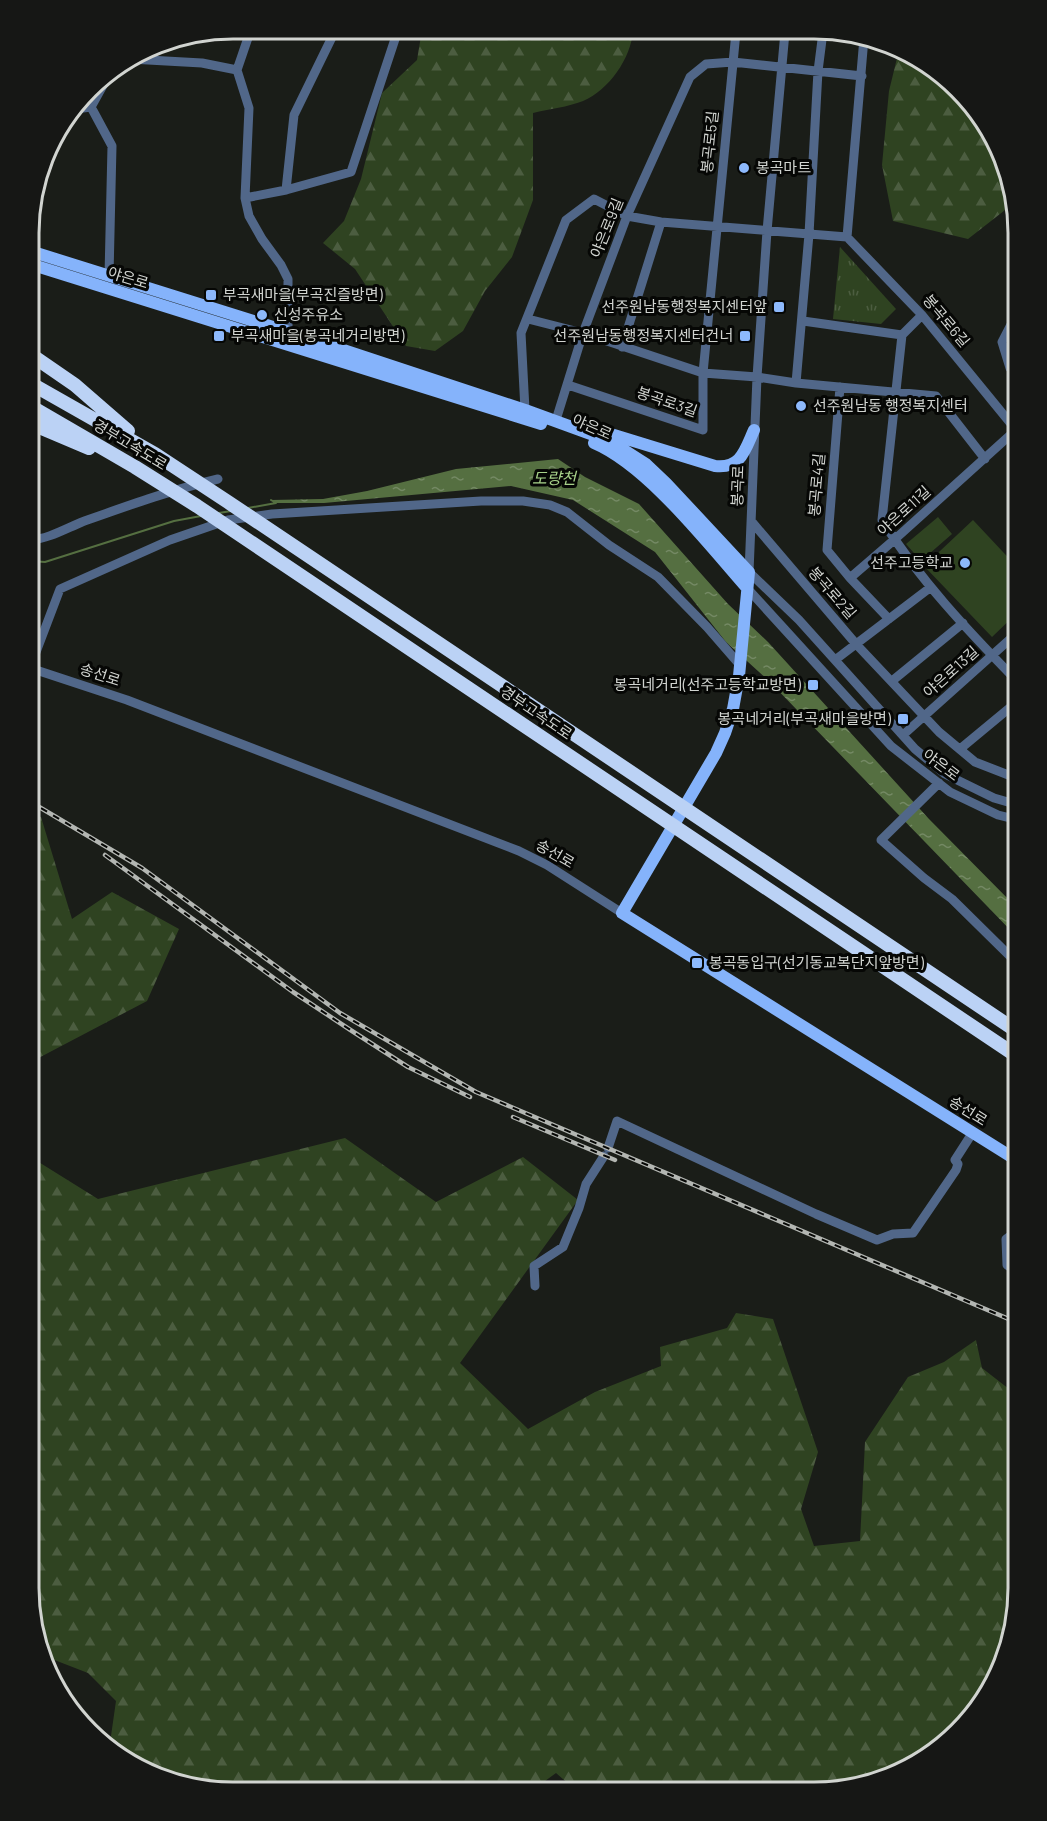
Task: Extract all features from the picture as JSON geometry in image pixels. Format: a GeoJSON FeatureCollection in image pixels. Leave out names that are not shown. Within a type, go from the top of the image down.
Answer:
{"type":"FeatureCollection","features":[{"type":"Feature","properties":{"kind":"highway"},"geometry":{"type":"LineString","coordinates":[[39,360],[75,385],[155,454]]}},
{"type":"Feature","properties":{"kind":"highway","name":"경부고속도로"},"geometry":{"type":"LineString","coordinates":[[39,388],[155,454],[1008,1025]]}},
{"type":"Feature","properties":{"kind":"highway","name":"경부고속도로"},"geometry":{"type":"LineString","coordinates":[[39,411],[135,467],[270,555],[1008,1050]]}},
{"type":"Feature","properties":{"kind":"highway"},"geometry":{"type":"LineString","coordinates":[[39,427],[135,467]]}},
{"type":"Feature","properties":{"kind":"main road","name":"야은로"},"geometry":{"type":"LineString","coordinates":[[39,254],[568,432],[603,447],[634,467],[675,508],[747,588]]}},
{"type":"Feature","properties":{"kind":"main road","name":"야은로"},"geometry":{"type":"LineString","coordinates":[[39,267],[288,338],[525,410],[610,441],[646,464],[749,572]]}},
{"type":"Feature","properties":{"kind":"main road"},"geometry":{"type":"LineString","coordinates":[[556,420],[606,432],[724,467],[738,461],[754,430]]}},
{"type":"Feature","properties":{"kind":"main road","name":"봉곡로"},"geometry":{"type":"LineString","coordinates":[[622,913],[716,753],[733,710],[749,572]]}},
{"type":"Feature","properties":{"kind":"main road","name":"송선로"},"geometry":{"type":"LineString","coordinates":[[622,913],[1008,1155]]}},
{"type":"Feature","properties":{"kind":"street"},"geometry":{"type":"LineString","coordinates":[[248,39],[237,70],[249,108],[245,198],[249,216],[288,279],[288,338]]}},
{"type":"Feature","properties":{"kind":"street"},"geometry":{"type":"LineString","coordinates":[[286,190],[294,115],[331,39]]}},
{"type":"Feature","properties":{"kind":"street"},"geometry":{"type":"LineString","coordinates":[[245,198],[286,190],[351,172],[395,39]]}},
{"type":"Feature","properties":{"kind":"street","name":"봉곡로5길"},"geometry":{"type":"LineString","coordinates":[[716,225],[735,39]]}},
{"type":"Feature","properties":{"kind":"street","name":"봉곡로"},"geometry":{"type":"LineString","coordinates":[[749,572],[754,430],[766,231],[784,39]]}},
{"type":"Feature","properties":{"kind":"street"},"geometry":{"type":"LineString","coordinates":[[796,383],[803,321],[818,71],[822,39]]}},
{"type":"Feature","properties":{"kind":"street"},"geometry":{"type":"LineString","coordinates":[[525,410],[521,333],[566,220],[594,199],[627,216],[661,222],[847,237],[864,46]]}},
{"type":"Feature","properties":{"kind":"street"},"geometry":{"type":"LineString","coordinates":[[145,60],[202,63],[237,70]]}},
{"type":"Feature","properties":{"kind":"street","name":"야은로9길"},"geometry":{"type":"LineString","coordinates":[[556,420],[583,333],[627,216],[690,77],[700,67],[713,63],[733,63]]}},
{"type":"Feature","properties":{"kind":"street"},"geometry":{"type":"LineString","coordinates":[[733,63],[862,76]]}},
{"type":"Feature","properties":{"kind":"street"},"geometry":{"type":"LineString","coordinates":[[91,107],[98,94]]}},
{"type":"Feature","properties":{"kind":"street"},"geometry":{"type":"LineString","coordinates":[[85,108],[91,107]]}},
{"type":"Feature","properties":{"kind":"street"},"geometry":{"type":"LineString","coordinates":[[91,107],[112,146],[109,276]]}},
{"type":"Feature","properties":{"kind":"street"},"geometry":{"type":"LineString","coordinates":[[622,346],[661,222]]}},
{"type":"Feature","properties":{"kind":"street","name":"봉곡로3길"},"geometry":{"type":"LineString","coordinates":[[568,385],[704,430],[704,373],[716,225]]}},
{"type":"Feature","properties":{"kind":"street","name":"봉곡로6길"},"geometry":{"type":"LineString","coordinates":[[847,237],[922,315],[1008,414]]}},
{"type":"Feature","properties":{"kind":"street"},"geometry":{"type":"LineString","coordinates":[[922,315],[902,336],[882,520],[894,540],[931,587],[1008,672]]}},
{"type":"Feature","properties":{"kind":"street"},"geometry":{"type":"LineString","coordinates":[[528,318],[583,333],[704,373],[757,376],[796,383],[936,396],[985,459]]}},
{"type":"Feature","properties":{"kind":"street"},"geometry":{"type":"LineString","coordinates":[[803,321],[902,336]]}},
{"type":"Feature","properties":{"kind":"street"},"geometry":{"type":"LineString","coordinates":[[1008,330],[1002,342],[1008,362]]}},
{"type":"Feature","properties":{"kind":"street","name":"봉곡로4길"},"geometry":{"type":"LineString","coordinates":[[840,387],[827,550],[850,578]]}},
{"type":"Feature","properties":{"kind":"street","name":"야은로11길"},"geometry":{"type":"LineString","coordinates":[[850,578],[1008,436]]}},
{"type":"Feature","properties":{"kind":"street"},"geometry":{"type":"LineString","coordinates":[[39,540],[79,523],[177,488],[218,479]]}},
{"type":"Feature","properties":{"kind":"street"},"geometry":{"type":"LineString","coordinates":[[39,644],[60,589],[170,540],[228,520],[272,514],[481,501],[523,501],[567,512],[609,545],[658,577],[740,665]]}},
{"type":"Feature","properties":{"kind":"street","name":"봉곡로2길"},"geometry":{"type":"LineString","coordinates":[[752,522],[856,644],[924,717],[975,762],[1008,775]]}},
{"type":"Feature","properties":{"kind":"street","name":"야은로"},"geometry":{"type":"LineString","coordinates":[[749,572],[799,620],[915,748],[945,774],[994,798],[1008,802]]}},
{"type":"Feature","properties":{"kind":"street"},"geometry":{"type":"LineString","coordinates":[[850,578],[889,619]]}},
{"type":"Feature","properties":{"kind":"street"},"geometry":{"type":"LineString","coordinates":[[835,660],[931,587]]}},
{"type":"Feature","properties":{"kind":"street","name":"야은로"},"geometry":{"type":"LineString","coordinates":[[747,588],[891,746],[950,792],[1008,818]]}},
{"type":"Feature","properties":{"kind":"street"},"geometry":{"type":"LineString","coordinates":[[892,681],[963,623]]}},
{"type":"Feature","properties":{"kind":"street","name":"야은로13길"},"geometry":{"type":"LineString","coordinates":[[903,735],[1008,641]]}},
{"type":"Feature","properties":{"kind":"street","name":"송선로"},"geometry":{"type":"LineString","coordinates":[[39,671],[128,700],[519,851],[547,865],[622,913]]}},
{"type":"Feature","properties":{"kind":"street"},"geometry":{"type":"LineString","coordinates":[[960,749],[1008,709]]}},
{"type":"Feature","properties":{"kind":"street"},"geometry":{"type":"LineString","coordinates":[[939,783],[881,840],[952,899],[1008,954]]}},
{"type":"Feature","properties":{"kind":"street"},"geometry":{"type":"LineString","coordinates":[[535,1286],[534,1266],[563,1247],[586,1184],[607,1152],[617,1121],[816,1214],[878,1240],[892,1234],[913,1233],[956,1170],[955,1160],[973,1132]]}},
{"type":"Feature","properties":{"kind":"street"},"geometry":{"type":"LineString","coordinates":[[1008,1238],[1006,1239],[1008,1266]]}},
{"type":"Feature","properties":{"kind":"green space"},"geometry":{"type":"Polygon","coordinates":[[[420,39],[631,39],[628,52],[617,72],[593,96],[577,103],[533,113],[533,200],[512,257],[485,291],[463,331],[435,351],[406,346],[355,269],[323,243],[344,221],[361,179],[382,93],[417,60],[420,39]]]}},
{"type":"Feature","properties":{"kind":"green space"},"geometry":{"type":"Polygon","coordinates":[[[897,58],[942,87],[960,105],[988,147],[998,171],[1006,209],[968,239],[893,221],[882,165],[889,91],[897,58]]]}},
{"type":"Feature","properties":{"kind":"green space"},"geometry":{"type":"Polygon","coordinates":[[[840,247],[896,309],[881,324],[833,319],[840,247]]]}},
{"type":"Feature","properties":{"kind":"green space"},"geometry":{"type":"Polygon","coordinates":[[[938,517],[952,534],[921,561],[906,544],[938,517]]]}},
{"type":"Feature","properties":{"kind":"green space"},"geometry":{"type":"Polygon","coordinates":[[[973,520],[1008,557],[1008,622],[992,637],[924,566],[973,520]]]}},
{"type":"Feature","properties":{"kind":"green space"},"geometry":{"type":"Polygon","coordinates":[[[39,816],[72,919],[112,892],[179,929],[147,1001],[39,1058],[39,816]]]}},
{"type":"Feature","properties":{"kind":"green space"},"geometry":{"type":"Polygon","coordinates":[[[345,1138],[436,1202],[523,1157],[578,1200],[460,1363],[528,1429],[595,1392],[661,1366],[660,1347],[727,1328],[736,1313],[773,1319],[818,1452],[801,1509],[814,1546],[860,1541],[865,1442],[908,1377],[944,1362],[976,1340],[982,1368],[1008,1388],[1008,1601],[998,1650],[988,1674],[960,1716],[922,1749],[876,1772],[827,1782],[566,1782],[556,1773],[544,1782],[233,1782],[183,1775],[136,1756],[111,1738],[116,1701],[88,1673],[53,1659],[43,1626],[39,1588],[39,1162],[98,1199],[345,1138]]]}},
{"type":"Feature","properties":{"kind":"water","name":"도량천"},"geometry":{"type":"Polygon","coordinates":[[[558,459],[585,477],[639,504],[728,604],[768,642],[929,819],[1008,899],[1008,928],[768,680],[726,642],[655,552],[573,500],[511,486],[324,503],[276,503],[271,500],[323,499],[367,491],[456,469],[558,459]]]}},
{"type":"Feature","properties":{"kind":"waterway"},"geometry":{"type":"LineString","coordinates":[[248,508],[276,503],[271,500]]}},
{"type":"Feature","properties":{"kind":"waterway"},"geometry":{"type":"LineString","coordinates":[[219,513],[231,511]]}},
{"type":"Feature","properties":{"kind":"waterway"},"geometry":{"type":"LineString","coordinates":[[39,562],[45,562],[174,521],[201,516]]}},
{"type":"Feature","properties":{"kind":"railway"},"geometry":{"type":"LineString","coordinates":[[39,807],[142,868],[340,1013],[476,1092],[1008,1319]]}},
{"type":"Feature","properties":{"kind":"railway"},"geometry":{"type":"LineString","coordinates":[[105,855],[293,992],[408,1067],[470,1097]]}},
{"type":"Feature","properties":{"kind":"railway"},"geometry":{"type":"LineString","coordinates":[[513,1117],[615,1160]]}},
{"type":"Feature","properties":{"kind":"place","name":"봉곡마트"},"geometry":{"type":"Point","coordinates":[744,168]}},
{"type":"Feature","properties":{"kind":"place","name":"부곡새마을(부곡진즐방면)"},"geometry":{"type":"Point","coordinates":[211,295]}},
{"type":"Feature","properties":{"kind":"place","name":"선주원남동행정복지센터앞"},"geometry":{"type":"Point","coordinates":[779,307]}},
{"type":"Feature","properties":{"kind":"place","name":"신성주유소"},"geometry":{"type":"Point","coordinates":[262,315]}},
{"type":"Feature","properties":{"kind":"place","name":"부곡새마을(봉곡네거리방면)"},"geometry":{"type":"Point","coordinates":[219,336]}},
{"type":"Feature","properties":{"kind":"place","name":"선주원남동행정복지센터건너"},"geometry":{"type":"Point","coordinates":[745,336]}},
{"type":"Feature","properties":{"kind":"place","name":"선주원남동 행정복지센터"},"geometry":{"type":"Point","coordinates":[801,406]}},
{"type":"Feature","properties":{"kind":"place","name":"선주고등학교"},"geometry":{"type":"Point","coordinates":[965,563]}},
{"type":"Feature","properties":{"kind":"place","name":"봉곡네거리(선주고등학교방면)"},"geometry":{"type":"Point","coordinates":[813,685]}},
{"type":"Feature","properties":{"kind":"place","name":"봉곡네거리(부곡새마을방면)"},"geometry":{"type":"Point","coordinates":[903,719]}},
{"type":"Feature","properties":{"kind":"place","name":"봉곡동입구(선기동교복단지앞방면)"},"geometry":{"type":"Point","coordinates":[697,963]}}]}
